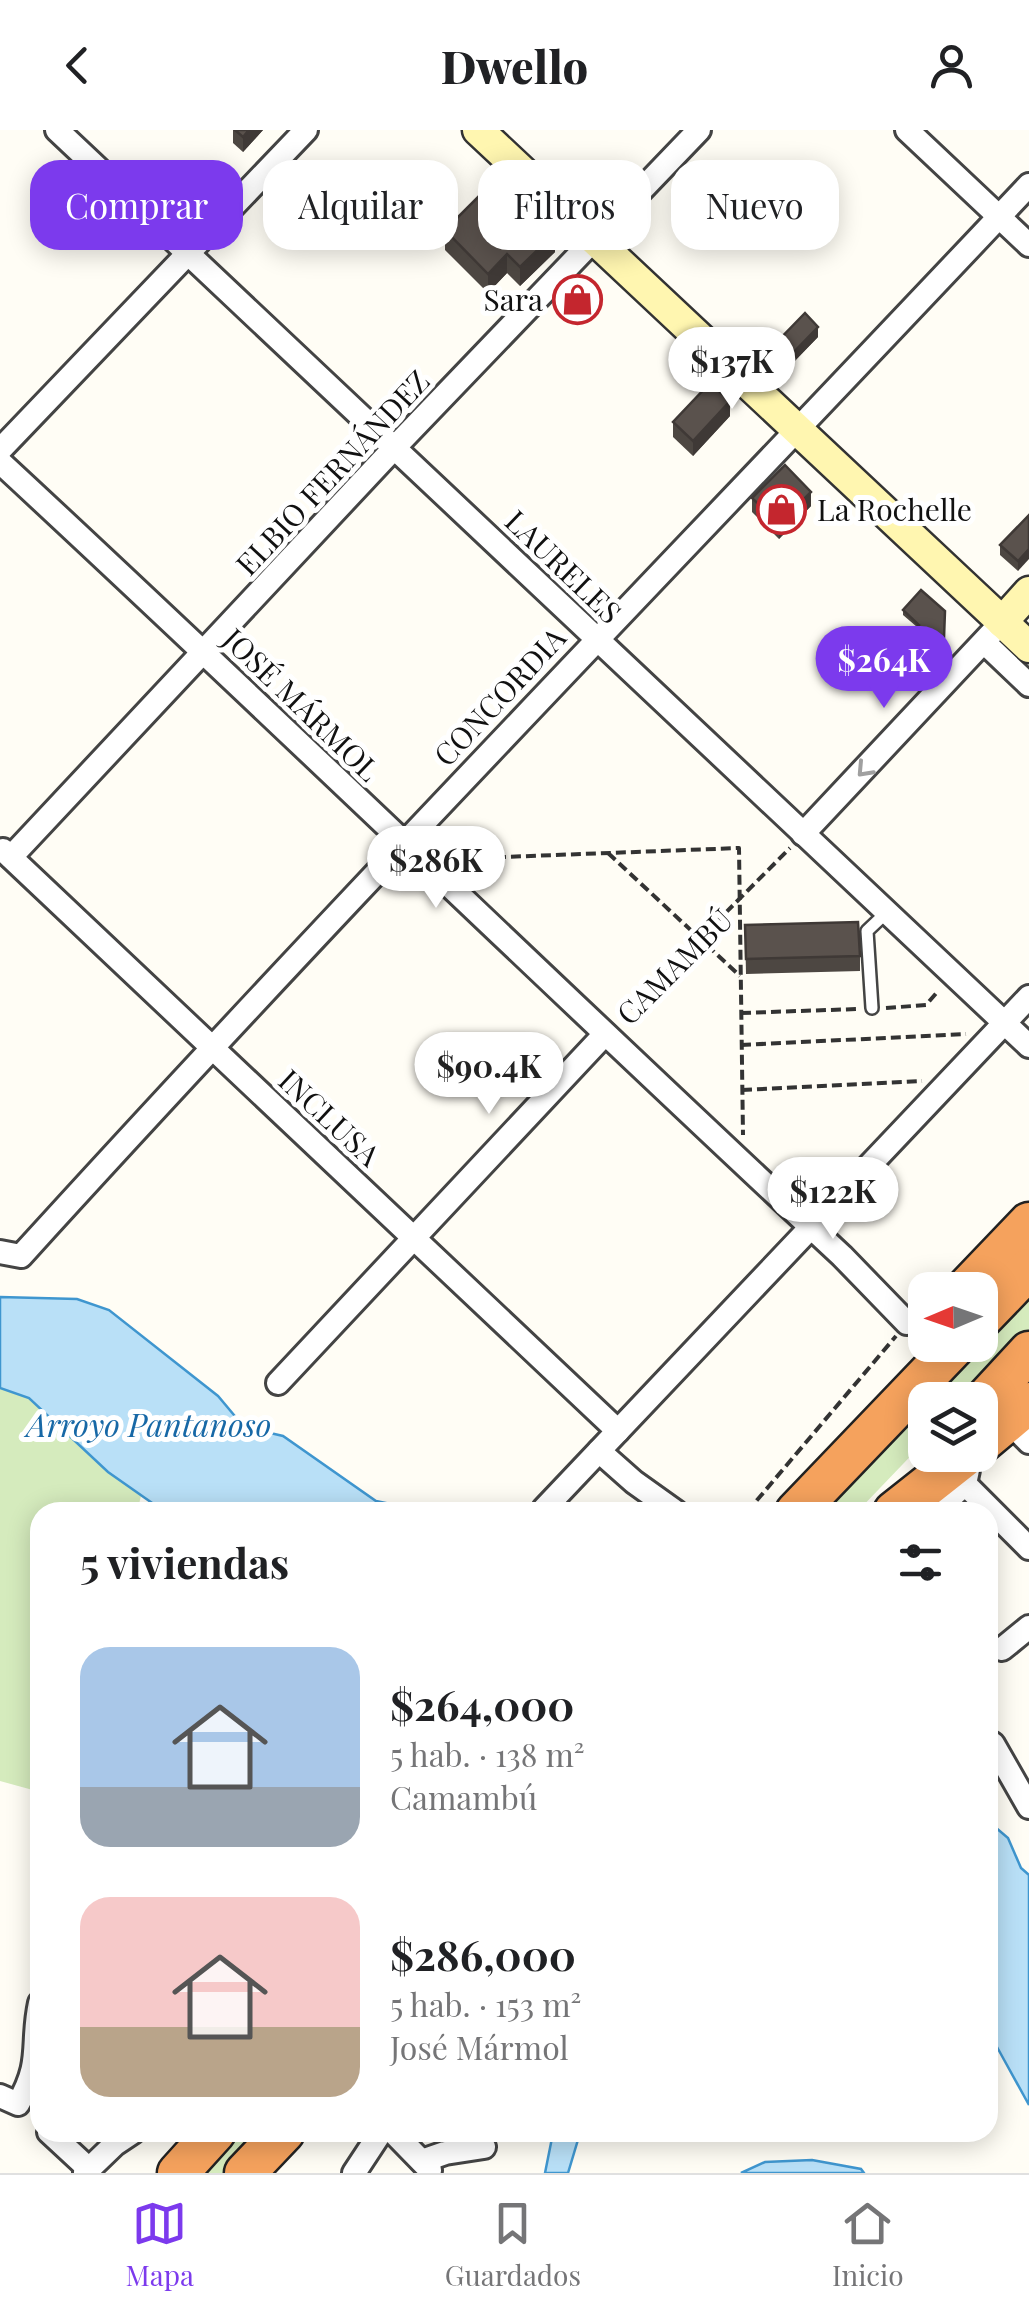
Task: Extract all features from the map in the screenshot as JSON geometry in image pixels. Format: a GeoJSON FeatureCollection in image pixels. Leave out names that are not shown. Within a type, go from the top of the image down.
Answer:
{"type":"FeatureCollection","features":[{"type":"Feature","properties":{"kind":"highway"},"geometry":{"type":"LineString","coordinates":[[982,1272],[1029,1223]]}},
{"type":"Feature","properties":{"kind":"highway"},"geometry":{"type":"LineString","coordinates":[[998,1301],[1029,1269]]}},
{"type":"Feature","properties":{"kind":"highway"},"geometry":{"type":"LineString","coordinates":[[803,1502],[908,1345]]}},
{"type":"Feature","properties":{"kind":"highway"},"geometry":{"type":"LineString","coordinates":[[1005,1423],[1029,1352]]}},
{"type":"Feature","properties":{"kind":"highway"},"geometry":{"type":"LineString","coordinates":[[806,1502],[940,1362]]}},
{"type":"Feature","properties":{"kind":"highway"},"geometry":{"type":"LineString","coordinates":[[888,1502],[917,1472]]}},
{"type":"Feature","properties":{"kind":"highway"},"geometry":{"type":"LineString","coordinates":[[910,1502],[957,1472]]}},
{"type":"Feature","properties":{"kind":"highway"},"geometry":{"type":"LineString","coordinates":[[178,2173],[206,2142]]}},
{"type":"Feature","properties":{"kind":"highway"},"geometry":{"type":"LineString","coordinates":[[245,2173],[274,2142]]}},
{"type":"Feature","properties":{"kind":"main road"},"geometry":{"type":"LineString","coordinates":[[478,130],[509,160]]}},
{"type":"Feature","properties":{"kind":"main road"},"geometry":{"type":"LineString","coordinates":[[603,250],[798,432],[1013,614],[1029,647]]}},
{"type":"Feature","properties":{"kind":"street","name":"LAURELES"},"geometry":{"type":"LineString","coordinates":[[58,130],[952,974],[1000,1028],[1029,1046]]}},
{"type":"Feature","properties":{"kind":"street"},"geometry":{"type":"LineString","coordinates":[[0,450],[306,130]]}},
{"type":"Feature","properties":{"kind":"street","name":"ELBIO FERNÁNDEZ"},"geometry":{"type":"LineString","coordinates":[[651,180],[699,130]]}},
{"type":"Feature","properties":{"kind":"street"},"geometry":{"type":"LineString","coordinates":[[908,130],[1029,245]]}},
{"type":"Feature","properties":{"kind":"street","name":"CONCORDIA"},"geometry":{"type":"LineString","coordinates":[[10,1254],[596,638],[798,432],[1029,185]]}},
{"type":"Feature","properties":{"kind":"street","name":"ELBIO FERNÁNDEZ"},"geometry":{"type":"LineString","coordinates":[[5,852],[205,651],[584,250]]}},
{"type":"Feature","properties":{"kind":"street","name":"JOSÉ MÁRMOL"},"geometry":{"type":"LineString","coordinates":[[0,462],[205,651],[908,1325]]}},
{"type":"Feature","properties":{"kind":"street"},"geometry":{"type":"LineString","coordinates":[[1013,614],[1029,686]]}},
{"type":"Feature","properties":{"kind":"street"},"geometry":{"type":"LineString","coordinates":[[803,834],[1013,614]]}},
{"type":"Feature","properties":{"kind":"street","name":"INCLUSA"},"geometry":{"type":"LineString","coordinates":[[5,852],[618,1432]]}},
{"type":"Feature","properties":{"kind":"street"},"geometry":{"type":"LineString","coordinates":[[551,1502],[1029,997]]}},
{"type":"Feature","properties":{"kind":"street","name":"CAMAMBÚ"},"geometry":{"type":"LineString","coordinates":[[278,1384],[412,1236],[605,1034]]}},
{"type":"Feature","properties":{"kind":"street"},"geometry":{"type":"LineString","coordinates":[[599,1452],[662,1502]]}},
{"type":"Feature","properties":{"kind":"street"},"geometry":{"type":"LineString","coordinates":[[941,1502],[963,1472]]}},
{"type":"Feature","properties":{"kind":"street"},"geometry":{"type":"LineString","coordinates":[[973,1472],[995,1502]]}},
{"type":"Feature","properties":{"kind":"street"},"geometry":{"type":"LineString","coordinates":[[998,1506],[1029,1548]]}},
{"type":"Feature","properties":{"kind":"street"},"geometry":{"type":"LineString","coordinates":[[1002,1649],[1029,1627]]}},
{"type":"Feature","properties":{"kind":"street"},"geometry":{"type":"LineString","coordinates":[[998,1753],[1029,1807]]}},
{"type":"Feature","properties":{"kind":"street"},"geometry":{"type":"LineString","coordinates":[[30,2083],[9,2100],[30,2116]]}},
{"type":"Feature","properties":{"kind":"street"},"geometry":{"type":"LineString","coordinates":[[58,2142],[86,2171],[121,2142]]}},
{"type":"Feature","properties":{"kind":"street"},"geometry":{"type":"LineString","coordinates":[[354,2173],[374,2142]]}},
{"type":"Feature","properties":{"kind":"street"},"geometry":{"type":"LineString","coordinates":[[403,2142],[427,2167],[445,2153],[484,2146]]}},
{"type":"Feature","properties":{"kind":"lane"},"geometry":{"type":"LineString","coordinates":[[872,1008],[867,931],[886,913]]}},
{"type":"Feature","properties":{"kind":"path","name":"CAMAMBÚ"},"geometry":{"type":"LineString","coordinates":[[605,1034],[803,834]]}},
{"type":"Feature","properties":{"kind":"path"},"geometry":{"type":"LineString","coordinates":[[421,860],[739,848],[744,1165]]}},
{"type":"Feature","properties":{"kind":"path"},"geometry":{"type":"LineString","coordinates":[[607,852],[740,976]]}},
{"type":"Feature","properties":{"kind":"path"},"geometry":{"type":"LineString","coordinates":[[742,1013],[926,1005],[952,974]]}},
{"type":"Feature","properties":{"kind":"path"},"geometry":{"type":"LineString","coordinates":[[741,1045],[1000,1028]]}},
{"type":"Feature","properties":{"kind":"path"},"geometry":{"type":"LineString","coordinates":[[742,1090],[951,1079]]}},
{"type":"Feature","properties":{"kind":"path"},"geometry":{"type":"LineString","coordinates":[[757,1502],[908,1342]]}},
{"type":"Feature","properties":{"kind":"green space"},"geometry":{"type":"Polygon","coordinates":[[[1029,1291],[1029,1332],[981,1382],[942,1382],[961,1362],[998,1362],[998,1323],[1029,1291]]]}},
{"type":"Feature","properties":{"kind":"green space"},"geometry":{"type":"Polygon","coordinates":[[[0,1388],[29,1398],[108,1472],[141,1496],[140,1502],[30,1502],[30,1789],[0,1781],[0,1388]]]}},
{"type":"Feature","properties":{"kind":"green space"},"geometry":{"type":"Polygon","coordinates":[[[908,1417],[908,1459],[867,1502],[827,1502],[908,1417]]]}},
{"type":"Feature","properties":{"kind":"green space"},"geometry":{"type":"Polygon","coordinates":[[[221,2142],[260,2142],[231,2173],[192,2173],[221,2142]]]}},
{"type":"Feature","properties":{"kind":"water","name":"Arroyo Pantanoso"},"geometry":{"type":"Polygon","coordinates":[[[0,1297],[77,1299],[109,1310],[218,1396],[244,1427],[283,1436],[381,1502],[151,1502],[108,1472],[29,1398],[0,1388],[0,1297]]]}},
{"type":"Feature","properties":{"kind":"water"},"geometry":{"type":"Polygon","coordinates":[[[998,1830],[1008,1838],[1021,1868],[1029,1875],[1029,2105],[998,2049],[998,1830]]]}},
{"type":"Feature","properties":{"kind":"water"},"geometry":{"type":"Polygon","coordinates":[[[551,2142],[577,2142],[568,2173],[545,2173],[551,2142]]]}},
{"type":"Feature","properties":{"kind":"water"},"geometry":{"type":"Polygon","coordinates":[[[812,2160],[861,2169],[864,2173],[741,2173],[765,2162],[812,2160]]]}},
{"type":"Feature","properties":{"kind":"building"},"geometry":{"type":"Polygon","coordinates":[[[478,197],[478,250],[538,250],[520,267],[507,254],[488,274],[458,243],[458,217],[478,197]]]}},
{"type":"Feature","properties":{"kind":"building"},"geometry":{"type":"Polygon","coordinates":[[[805,313],[818,327],[786,360],[773,346],[805,313]]]}},
{"type":"Feature","properties":{"kind":"building"},"geometry":{"type":"Polygon","coordinates":[[[710,383],[730,401],[693,441],[673,422],[710,383]]]}},
{"type":"Feature","properties":{"kind":"building"},"geometry":{"type":"Polygon","coordinates":[[[785,465],[811,492],[779,524],[752,498],[785,465]]]}},
{"type":"Feature","properties":{"kind":"building"},"geometry":{"type":"Polygon","coordinates":[[[1029,515],[1029,549],[1018,561],[1000,545],[1029,515]]]}},
{"type":"Feature","properties":{"kind":"building"},"geometry":{"type":"Polygon","coordinates":[[[921,590],[945,611],[944,638],[918,667],[898,649],[919,625],[903,610],[921,590]]]}},
{"type":"Feature","properties":{"kind":"building"},"geometry":{"type":"Polygon","coordinates":[[[858,922],[860,956],[746,959],[745,925],[858,922]]]}},
{"type":"Feature","properties":{"kind":"place","name":"Sara"},"geometry":{"type":"Point","coordinates":[578,299]}},
{"type":"Feature","properties":{"kind":"place","name":"La Rochelle"},"geometry":{"type":"Point","coordinates":[782,509]}}]}
